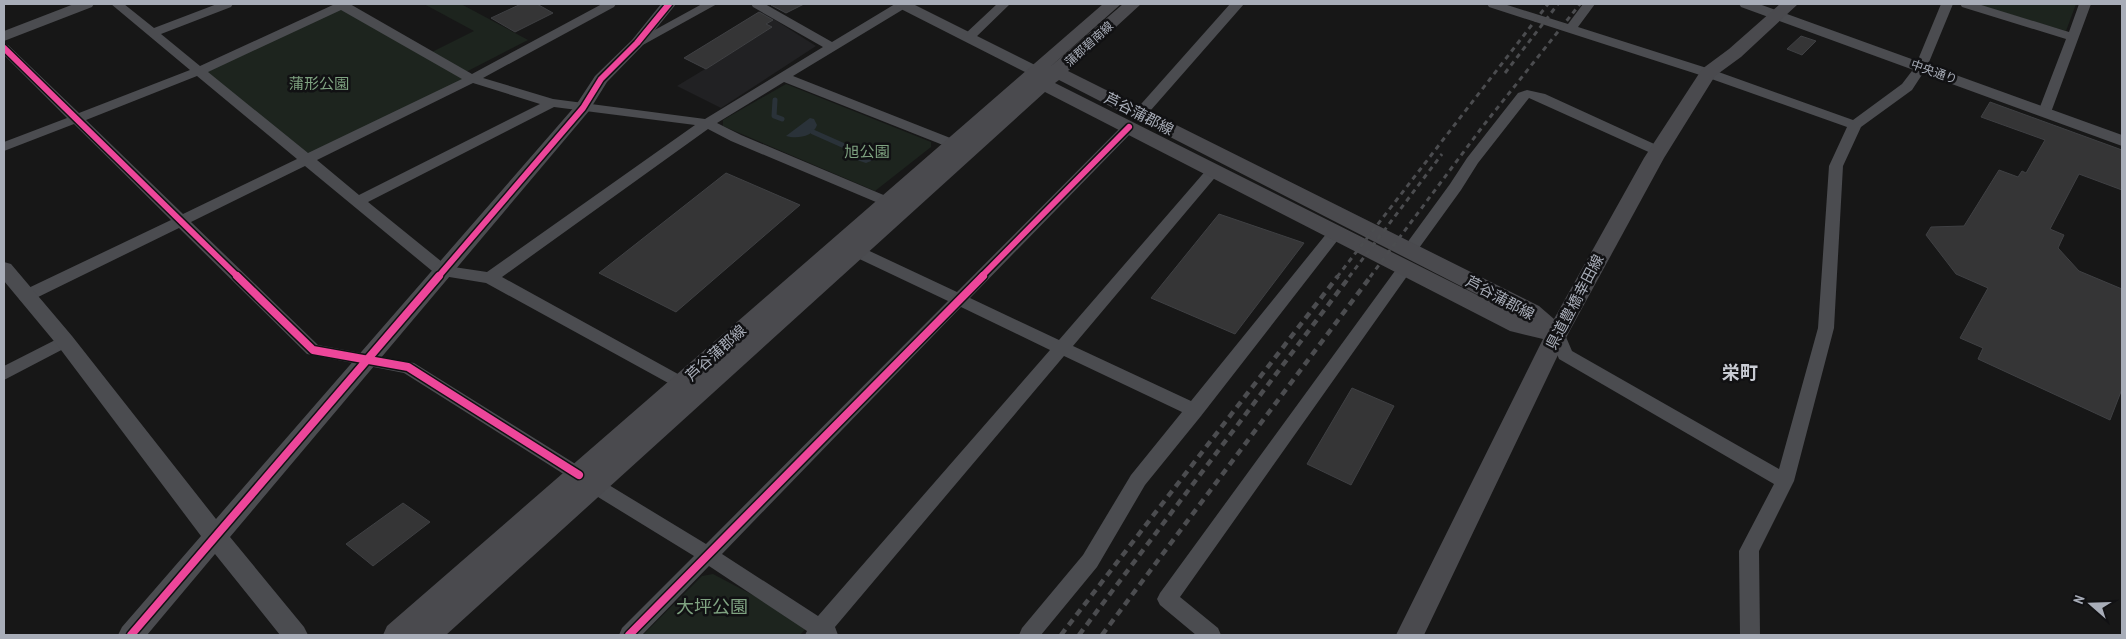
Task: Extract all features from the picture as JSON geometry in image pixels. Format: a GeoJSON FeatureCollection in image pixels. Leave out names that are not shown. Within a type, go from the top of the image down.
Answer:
{"type":"FeatureCollection","features":[{"type":"Feature","properties":{"kind":"main road","name":"蒲郡碧南線"},"geometry":{"type":"LineString","coordinates":[[1046,76],[1113,4]]}},
{"type":"Feature","properties":{"kind":"main road","name":"蒲郡碧南線"},"geometry":{"type":"LineString","coordinates":[[1046,76],[1133,4]]}},
{"type":"Feature","properties":{"kind":"main road","name":"県道豊橋幸田線"},"geometry":{"type":"LineString","coordinates":[[1410,635],[1557,334],[1658,151],[1708,73],[1735,53],[1783,10]]}},
{"type":"Feature","properties":{"kind":"main road","name":"芦谷蒲郡線"},"geometry":{"type":"LineString","coordinates":[[1046,76],[1407,260],[1518,325],[1557,334]]}},
{"type":"Feature","properties":{"kind":"main road","name":"芦谷蒲郡線"},"geometry":{"type":"LineString","coordinates":[[426,635],[586,480],[681,384],[953,144],[1046,76]]}},
{"type":"Feature","properties":{"kind":"main road","name":"芦谷蒲郡線"},"geometry":{"type":"LineString","coordinates":[[397,635],[586,480],[856,251],[1046,76]]}},
{"type":"Feature","properties":{"kind":"main road","name":"芦谷蒲郡線"},"geometry":{"type":"LineString","coordinates":[[1134,121],[1213,171],[1336,232],[1407,260]]}},
{"type":"Feature","properties":{"kind":"street"},"geometry":{"type":"LineString","coordinates":[[4,36],[87,4]]}},
{"type":"Feature","properties":{"kind":"street"},"geometry":{"type":"LineString","coordinates":[[117,4],[443,271],[490,278],[681,384]]}},
{"type":"Feature","properties":{"kind":"street"},"geometry":{"type":"LineString","coordinates":[[153,33],[227,4]]}},
{"type":"Feature","properties":{"kind":"street"},"geometry":{"type":"LineString","coordinates":[[4,147],[199,71],[343,4],[472,79],[552,103],[707,123],[736,138],[888,202]]}},
{"type":"Feature","properties":{"kind":"street"},"geometry":{"type":"LineString","coordinates":[[26,296],[182,222],[472,79],[610,4]]}},
{"type":"Feature","properties":{"kind":"street"},"geometry":{"type":"LineString","coordinates":[[131,635],[582,108],[601,79],[637,43],[669,4]]}},
{"type":"Feature","properties":{"kind":"street"},"geometry":{"type":"LineString","coordinates":[[637,43],[711,4]]}},
{"type":"Feature","properties":{"kind":"street"},"geometry":{"type":"LineString","coordinates":[[757,4],[831,47]]}},
{"type":"Feature","properties":{"kind":"street"},"geometry":{"type":"LineString","coordinates":[[490,278],[707,123],[903,4],[1046,76]]}},
{"type":"Feature","properties":{"kind":"street"},"geometry":{"type":"LineString","coordinates":[[969,37],[1004,4]]}},
{"type":"Feature","properties":{"kind":"street"},"geometry":{"type":"LineString","coordinates":[[1219,4],[1235,6]]}},
{"type":"Feature","properties":{"kind":"street"},"geometry":{"type":"LineString","coordinates":[[1493,4],[1708,73],[1855,125]]}},
{"type":"Feature","properties":{"kind":"street"},"geometry":{"type":"LineString","coordinates":[[1528,16],[1536,4]]}},
{"type":"Feature","properties":{"kind":"street"},"geometry":{"type":"LineString","coordinates":[[1570,28],[1589,4]]}},
{"type":"Feature","properties":{"kind":"street","name":"中央通り"},"geometry":{"type":"LineString","coordinates":[[1746,4],[1783,10],[1921,67],[2122,141]]}},
{"type":"Feature","properties":{"kind":"street"},"geometry":{"type":"LineString","coordinates":[[1750,635],[1749,551],[1786,481],[1826,328],[1836,166],[1855,125],[1907,87],[1921,67],[1947,4]]}},
{"type":"Feature","properties":{"kind":"street"},"geometry":{"type":"LineString","coordinates":[[1966,4],[2073,37]]}},
{"type":"Feature","properties":{"kind":"street"},"geometry":{"type":"LineString","coordinates":[[2045,112],[2085,4]]}},
{"type":"Feature","properties":{"kind":"street"},"geometry":{"type":"LineString","coordinates":[[629,635],[1134,121],[1235,6]]}},
{"type":"Feature","properties":{"kind":"street"},"geometry":{"type":"LineString","coordinates":[[4,48],[313,350],[408,368],[708,556],[822,633],[1062,347],[1213,171]]}},
{"type":"Feature","properties":{"kind":"street"},"geometry":{"type":"LineString","coordinates":[[784,77],[953,144]]}},
{"type":"Feature","properties":{"kind":"street"},"geometry":{"type":"LineString","coordinates":[[1211,635],[1167,599],[1407,260],[1472,161],[1523,96],[1527,94],[1540,97],[1658,151]]}},
{"type":"Feature","properties":{"kind":"street"},"geometry":{"type":"LineString","coordinates":[[357,202],[552,103]]}},
{"type":"Feature","properties":{"kind":"street"},"geometry":{"type":"LineString","coordinates":[[1029,635],[1090,561],[1138,480],[1336,232]]}},
{"type":"Feature","properties":{"kind":"street"},"geometry":{"type":"LineString","coordinates":[[856,251],[1195,411]]}},
{"type":"Feature","properties":{"kind":"street"},"geometry":{"type":"LineString","coordinates":[[4,269],[65,341],[294,635]]}},
{"type":"Feature","properties":{"kind":"street"},"geometry":{"type":"LineString","coordinates":[[1557,334],[1565,355],[1786,481]]}},
{"type":"Feature","properties":{"kind":"street"},"geometry":{"type":"LineString","coordinates":[[4,374],[65,341]]}},
{"type":"Feature","properties":{"kind":"shaded area"},"geometry":{"type":"Polygon","coordinates":[[[761,11],[816,46],[721,108],[677,86],[705,69],[684,58],[761,11]]]}},
{"type":"Feature","properties":{"kind":"shaded area"},"geometry":{"type":"Polygon","coordinates":[[[810,118],[814,119],[817,125],[808,135],[800,137],[786,136],[810,118]]]}},
{"type":"Feature","properties":{"kind":"shaded area"},"geometry":{"type":"Polygon","coordinates":[[[864,149],[875,150],[878,154],[876,159],[866,163],[857,160],[856,154],[864,149]]]}},
{"type":"Feature","properties":{"kind":"green space"},"geometry":{"type":"Polygon","coordinates":[[[424,4],[461,4],[528,40],[464,73],[430,53],[474,31],[424,4]]]}},
{"type":"Feature","properties":{"kind":"green space"},"geometry":{"type":"Polygon","coordinates":[[[1975,4],[2076,4],[2066,31],[1975,4]]]}},
{"type":"Feature","properties":{"kind":"green space","name":"蒲形公園"},"geometry":{"type":"Polygon","coordinates":[[[341,5],[472,79],[306,160],[199,71],[341,5]]]}},
{"type":"Feature","properties":{"kind":"green space","name":"旭公園"},"geometry":{"type":"Polygon","coordinates":[[[786,84],[931,142],[931,147],[875,191],[723,126],[723,120],[786,84]]]}},
{"type":"Feature","properties":{"kind":"green space","name":"大坪公園"},"geometry":{"type":"Polygon","coordinates":[[[713,574],[809,625],[800,635],[643,635],[702,576],[713,574]]]}},
{"type":"Feature","properties":{"kind":"building"},"geometry":{"type":"Polygon","coordinates":[[[521,4],[537,4],[553,13],[515,32],[491,18],[521,4]]]}},
{"type":"Feature","properties":{"kind":"building"},"geometry":{"type":"Polygon","coordinates":[[[804,4],[786,13],[771,5],[804,4]]]}},
{"type":"Feature","properties":{"kind":"building"},"geometry":{"type":"Polygon","coordinates":[[[759,12],[773,20],[766,24],[772,27],[706,69],[684,58],[759,12]]]}},
{"type":"Feature","properties":{"kind":"building"},"geometry":{"type":"Polygon","coordinates":[[[1801,36],[1816,41],[1802,55],[1787,49],[1801,36]]]}},
{"type":"Feature","properties":{"kind":"building"},"geometry":{"type":"Polygon","coordinates":[[[1990,102],[2122,150],[2122,190],[2079,174],[2050,229],[2064,235],[2058,248],[2079,271],[2122,289],[2122,389],[2110,420],[1978,359],[1983,348],[1960,338],[1988,288],[1956,274],[1926,235],[1931,227],[1964,226],[1999,170],[2018,177],[2022,171],[2026,173],[2045,140],[1981,117],[1990,102]]]}},
{"type":"Feature","properties":{"kind":"building"},"geometry":{"type":"Polygon","coordinates":[[[726,173],[800,205],[676,312],[599,273],[726,173]]]}},
{"type":"Feature","properties":{"kind":"building"},"geometry":{"type":"Polygon","coordinates":[[[1219,214],[1304,243],[1235,334],[1151,298],[1219,214]]]}},
{"type":"Feature","properties":{"kind":"building"},"geometry":{"type":"Polygon","coordinates":[[[1352,388],[1394,406],[1351,485],[1307,464],[1352,388]]]}},
{"type":"Feature","properties":{"kind":"building"},"geometry":{"type":"Polygon","coordinates":[[[403,503],[430,522],[373,566],[346,544],[403,503]]]}},
{"type":"Feature","properties":{"kind":"waterway"},"geometry":{"type":"LineString","coordinates":[[775,100],[774,116],[782,119]]}},
{"type":"Feature","properties":{"kind":"waterway"},"geometry":{"type":"LineString","coordinates":[[813,132],[858,152]]}},
{"type":"Feature","properties":{"kind":"railway"},"geometry":{"type":"LineString","coordinates":[[1337,277],[1548,4]]}},
{"type":"Feature","properties":{"kind":"railway"},"geometry":{"type":"LineString","coordinates":[[1505,73],[1558,4]]}},
{"type":"Feature","properties":{"kind":"railway"},"geometry":{"type":"LineString","coordinates":[[1370,277],[1483,126],[1580,4]]}},
{"type":"Feature","properties":{"kind":"railway"},"geometry":{"type":"LineString","coordinates":[[1349,277],[1442,154]]}},
{"type":"Feature","properties":{"kind":"railway"},"geometry":{"type":"LineString","coordinates":[[1061,635],[1338,276]]}},
{"type":"Feature","properties":{"kind":"railway"},"geometry":{"type":"LineString","coordinates":[[1079,635],[1350,276]]}},
{"type":"Feature","properties":{"kind":"railway"},"geometry":{"type":"LineString","coordinates":[[1102,635],[1371,276]]}},
{"type":"Feature","properties":{"kind":"cycle path"},"geometry":{"type":"LineString","coordinates":[[131,635],[583,108],[601,79],[637,43],[669,4]]}},
{"type":"Feature","properties":{"kind":"cycle path"},"geometry":{"type":"LineString","coordinates":[[4,48],[313,350],[408,367],[579,475]]}},
{"type":"Feature","properties":{"kind":"cycle path"},"geometry":{"type":"LineString","coordinates":[[629,635],[1129,127]]}},
{"type":"Feature","properties":{"kind":"district","name":"栄町"},"geometry":{"type":"Point","coordinates":[1740,373]}}]}
